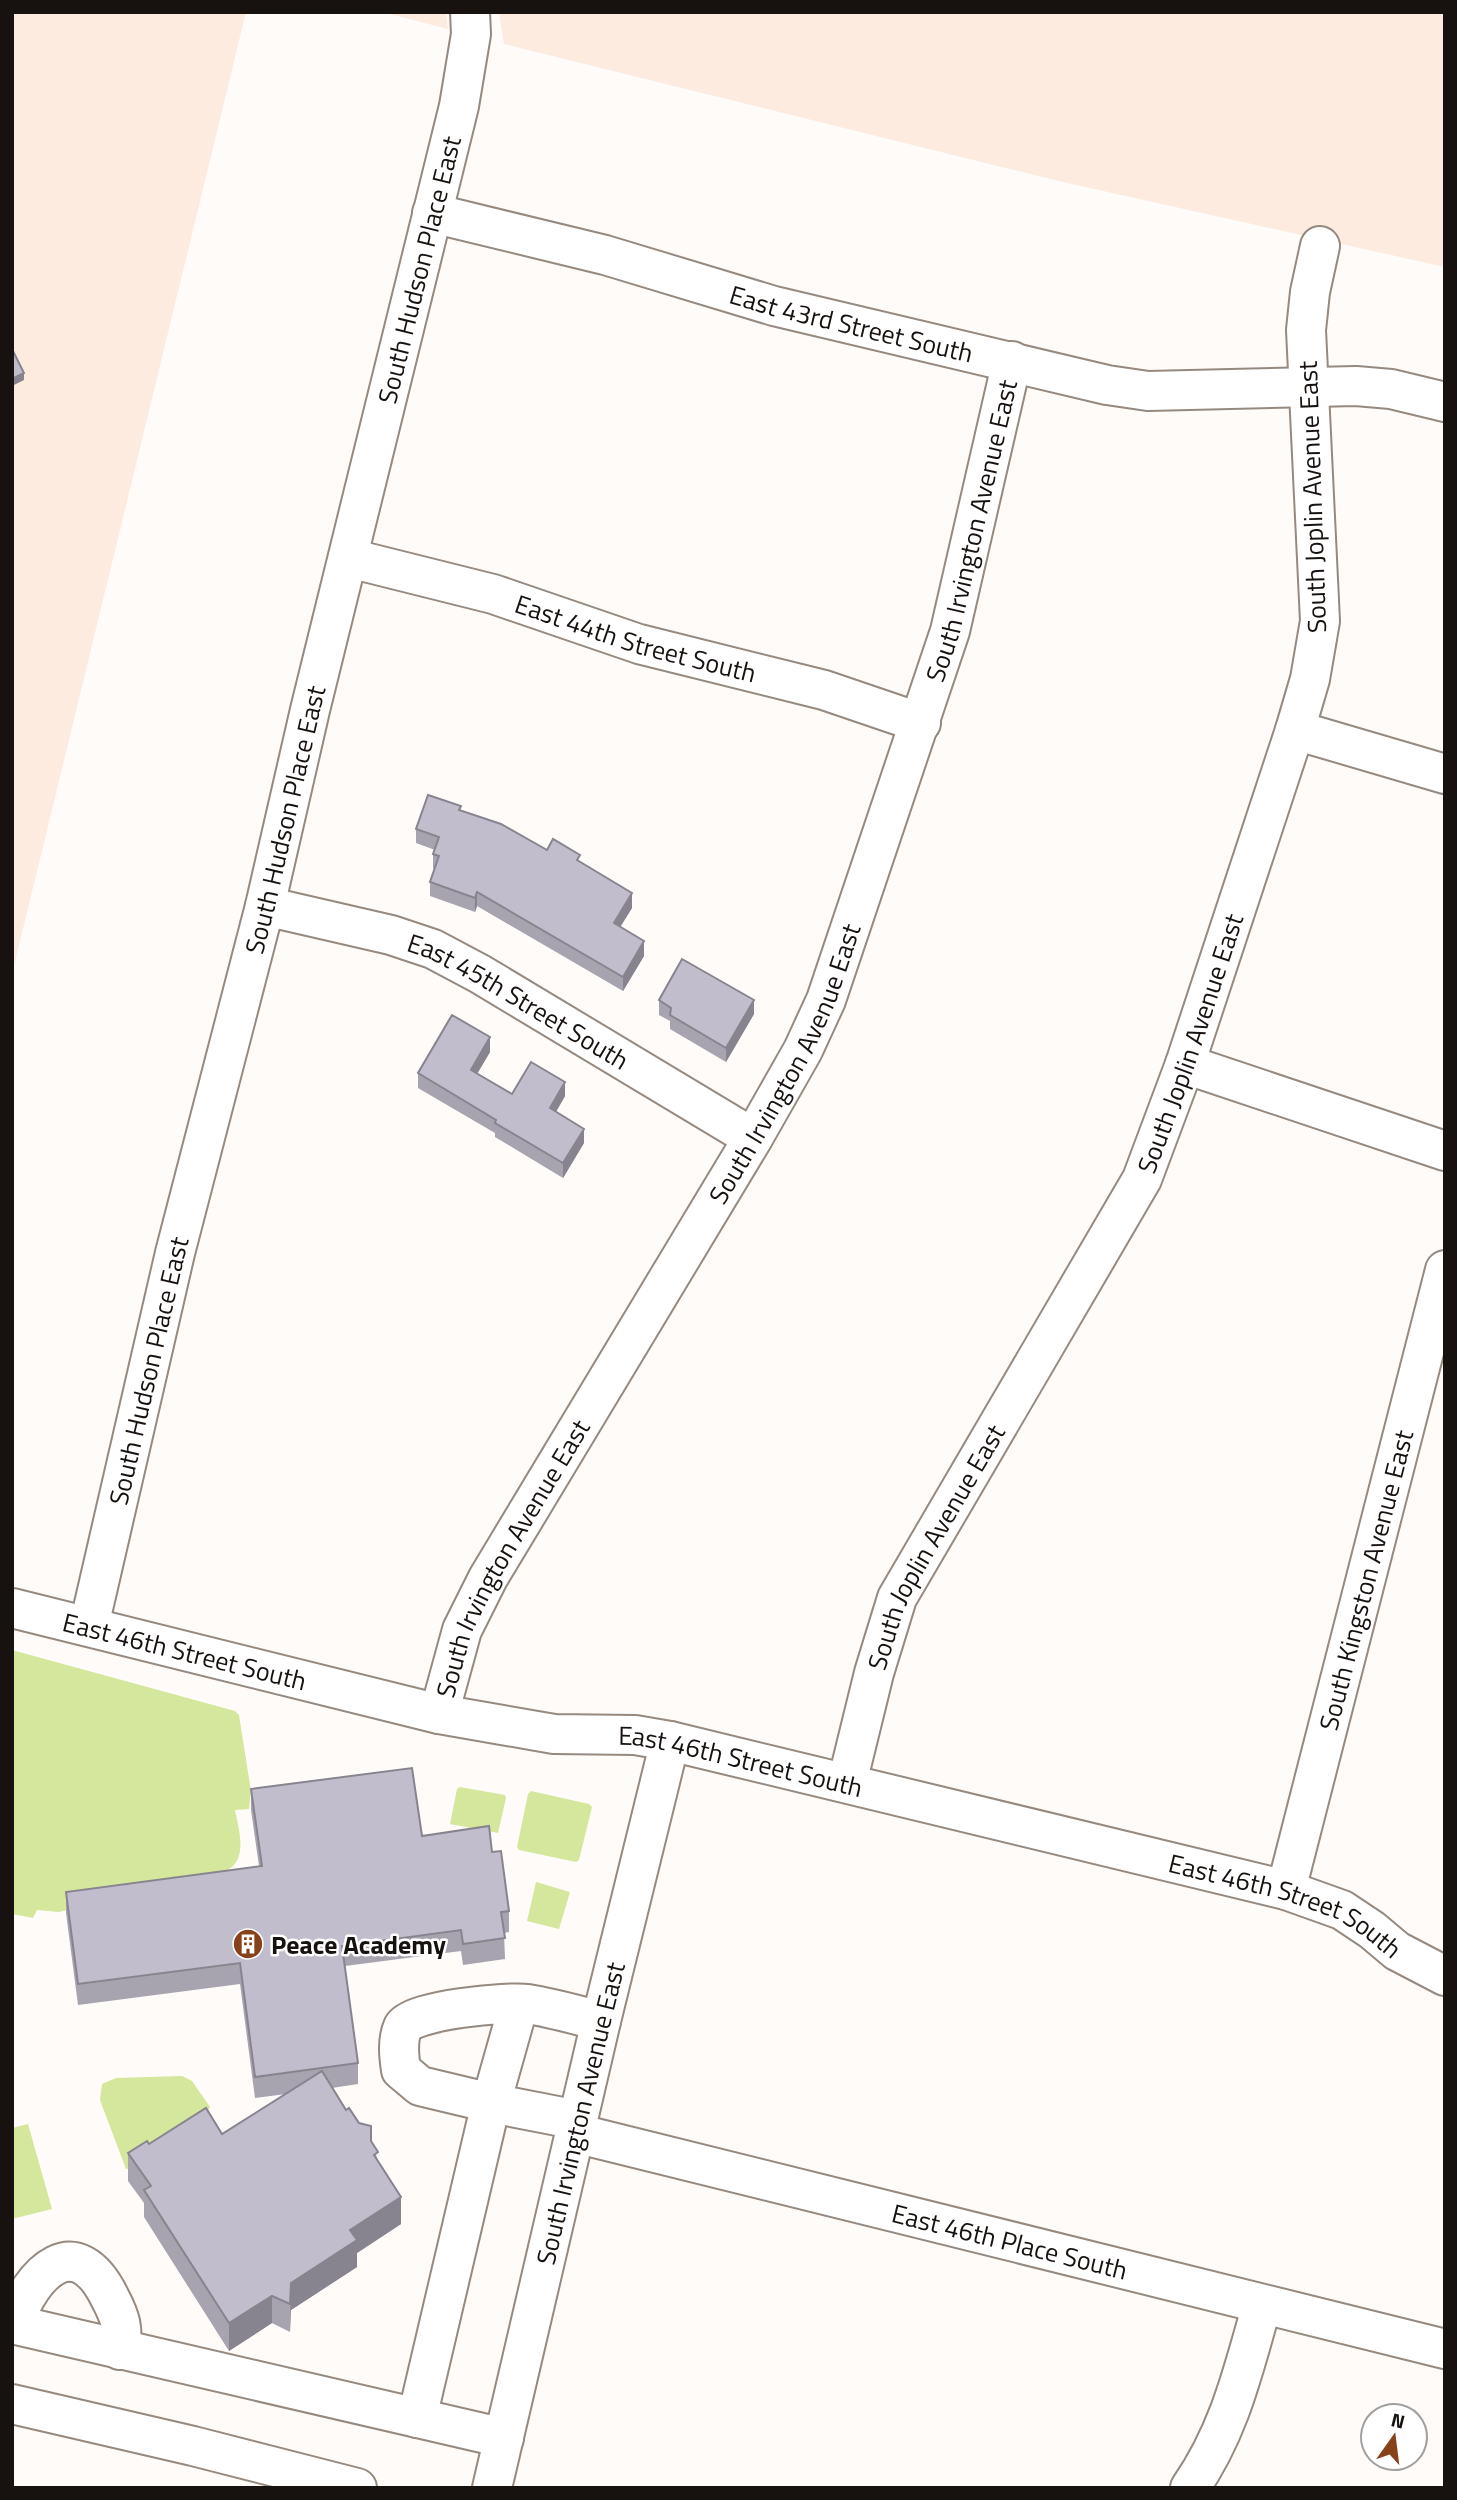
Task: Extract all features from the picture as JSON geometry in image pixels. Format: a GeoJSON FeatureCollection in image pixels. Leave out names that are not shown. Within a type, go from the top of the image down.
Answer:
{"type":"FeatureCollection","features":[{"type":"Feature","properties":{"kind":"street","name":"South Hudson Place East"},"geometry":{"type":"LineString","coordinates":[[89,1626],[175,1253],[265,906],[310,710],[467,69],[471,34],[470,12]]}},
{"type":"Feature","properties":{"kind":"street","name":"East 43rd Street South"},"geometry":{"type":"LineString","coordinates":[[432,213],[605,256],[774,306],[1107,385],[1148,391],[1310,387],[1391,389],[1445,402]]}},
{"type":"Feature","properties":{"kind":"street","name":"South Joplin Avenue East"},"geometry":{"type":"LineString","coordinates":[[847,1783],[874,1673],[897,1598],[1142,1179],[1185,1064],[1295,730],[1310,680],[1320,621],[1306,330],[1310,292],[1320,246]]}},
{"type":"Feature","properties":{"kind":"street","name":"South Irvington Avenue East"},"geometry":{"type":"LineString","coordinates":[[439,1714],[462,1630],[488,1578],[753,1138],[803,1050],[826,1000],[950,631],[1012,362]]}},
{"type":"Feature","properties":{"kind":"street","name":"East 44th Street South"},"geometry":{"type":"LineString","coordinates":[[349,558],[493,594],[639,644],[824,691],[921,723]]}},
{"type":"Feature","properties":{"kind":"street"},"geometry":{"type":"LineString","coordinates":[[1295,730],[1445,774]]}},
{"type":"Feature","properties":{"kind":"street","name":"East 45th Street South"},"geometry":{"type":"LineString","coordinates":[[265,906],[391,935],[433,949],[480,974],[753,1138]]}},
{"type":"Feature","properties":{"kind":"street"},"geometry":{"type":"LineString","coordinates":[[1185,1064],[1445,1151]]}},
{"type":"Feature","properties":{"kind":"street","name":"South Kingston Avenue East"},"geometry":{"type":"LineString","coordinates":[[1286,1890],[1445,1270]]}},
{"type":"Feature","properties":{"kind":"street","name":"East 46th Street South"},"geometry":{"type":"LineString","coordinates":[[12,1608],[439,1714],[554,1734],[635,1735],[670,1741],[1286,1890],[1342,1910],[1373,1930],[1397,1951],[1445,1976]]}},
{"type":"Feature","properties":{"kind":"street","name":"South Irvington Avenue East"},"geometry":{"type":"LineString","coordinates":[[492,2488],[601,2021],[670,1741]]}},
{"type":"Feature","properties":{"kind":"street"},"geometry":{"type":"LineString","coordinates":[[417,2418],[488,2117],[519,2004],[601,2021]]}},
{"type":"Feature","properties":{"kind":"street","name":"East 46th Place South"},"geometry":{"type":"LineString","coordinates":[[519,2004],[457,2009],[413,2019],[404,2026],[399,2050],[401,2070],[420,2086],[488,2117],[576,2127],[1262,2305],[1445,2349]]}},
{"type":"Feature","properties":{"kind":"street"},"geometry":{"type":"LineString","coordinates":[[120,2350],[123,2333],[121,2324],[102,2281],[87,2265],[76,2261],[54,2265],[36,2281],[21,2302],[13,2324],[120,2350],[504,2438]]}},
{"type":"Feature","properties":{"kind":"street"},"geometry":{"type":"LineString","coordinates":[[1190,2488],[1214,2449],[1232,2412],[1262,2305]]}},
{"type":"Feature","properties":{"kind":"street"},"geometry":{"type":"LineString","coordinates":[[12,2404],[357,2488]]}},
{"type":"Feature","properties":{"kind":"shaded area"},"geometry":{"type":"Polygon","coordinates":[[[12,12],[246,12],[12,974],[12,12]]]}},
{"type":"Feature","properties":{"kind":"shaded area"},"geometry":{"type":"Polygon","coordinates":[[[382,12],[446,12],[448,29],[382,12]]]}},
{"type":"Feature","properties":{"kind":"shaded area"},"geometry":{"type":"Polygon","coordinates":[[[499,12],[1445,12],[1445,267],[1054,180],[504,44],[499,12]]]}},
{"type":"Feature","properties":{"kind":"green space"},"geometry":{"type":"Polygon","coordinates":[[[12,1650],[235,1711],[239,1715],[251,1791],[249,1809],[235,1810],[240,1847],[237,1861],[232,1867],[216,1874],[59,1912],[37,1910],[33,1918],[12,1914],[12,1650]]]}},
{"type":"Feature","properties":{"kind":"green space"},"geometry":{"type":"Polygon","coordinates":[[[460,1787],[505,1795],[498,1833],[450,1824],[457,1789],[460,1787]]]}},
{"type":"Feature","properties":{"kind":"green space"},"geometry":{"type":"Polygon","coordinates":[[[531,1791],[589,1804],[592,1807],[579,1860],[576,1862],[519,1850],[517,1847],[528,1794],[531,1791]]]}},
{"type":"Feature","properties":{"kind":"green space"},"geometry":{"type":"Polygon","coordinates":[[[536,1882],[570,1892],[559,1929],[527,1921],[536,1882]]]}},
{"type":"Feature","properties":{"kind":"green space"},"geometry":{"type":"Polygon","coordinates":[[[182,2076],[192,2081],[210,2107],[197,2131],[133,2168],[126,2169],[100,2100],[102,2084],[116,2078],[182,2076]]]}},
{"type":"Feature","properties":{"kind":"green space"},"geometry":{"type":"Polygon","coordinates":[[[28,2124],[52,2209],[12,2219],[12,2128],[28,2124]]]}},
{"type":"Feature","properties":{"kind":"building"},"geometry":{"type":"Polygon","coordinates":[[[12,349],[24,373],[12,379],[12,349]]]}},
{"type":"Feature","properties":{"kind":"building"},"geometry":{"type":"Polygon","coordinates":[[[428,795],[461,806],[459,810],[501,824],[547,850],[553,839],[580,855],[577,860],[632,893],[614,923],[644,941],[623,977],[477,892],[475,898],[430,882],[439,856],[433,854],[439,837],[416,829],[428,795]]]}},
{"type":"Feature","properties":{"kind":"building"},"geometry":{"type":"Polygon","coordinates":[[[682,959],[754,1000],[726,1048],[670,1015],[671,1008],[659,1000],[682,959]]]}},
{"type":"Feature","properties":{"kind":"building"},"geometry":{"type":"Polygon","coordinates":[[[452,1015],[490,1037],[471,1070],[512,1094],[531,1062],[565,1082],[550,1108],[584,1129],[563,1163],[418,1073],[452,1015]]]}},
{"type":"Feature","properties":{"kind":"building","name":"Peace Academy"},"geometry":{"type":"Polygon","coordinates":[[[412,1768],[422,1836],[489,1826],[492,1852],[501,1851],[509,1911],[501,1912],[505,1938],[463,1944],[461,1930],[342,1946],[358,2063],[255,2077],[240,1963],[78,1984],[66,1892],[262,1866],[251,1789],[412,1768]]]}},
{"type":"Feature","properties":{"kind":"building"},"geometry":{"type":"Polygon","coordinates":[[[322,2071],[346,2110],[349,2108],[359,2123],[371,2126],[371,2141],[378,2152],[374,2155],[401,2197],[350,2230],[357,2240],[291,2283],[290,2304],[272,2296],[229,2323],[144,2190],[151,2186],[128,2153],[147,2141],[149,2144],[206,2108],[222,2134],[322,2071]]]}},
{"type":"Feature","properties":{"kind":"place","name":"Peace Academy"},"geometry":{"type":"Point","coordinates":[248,1944]}}]}
